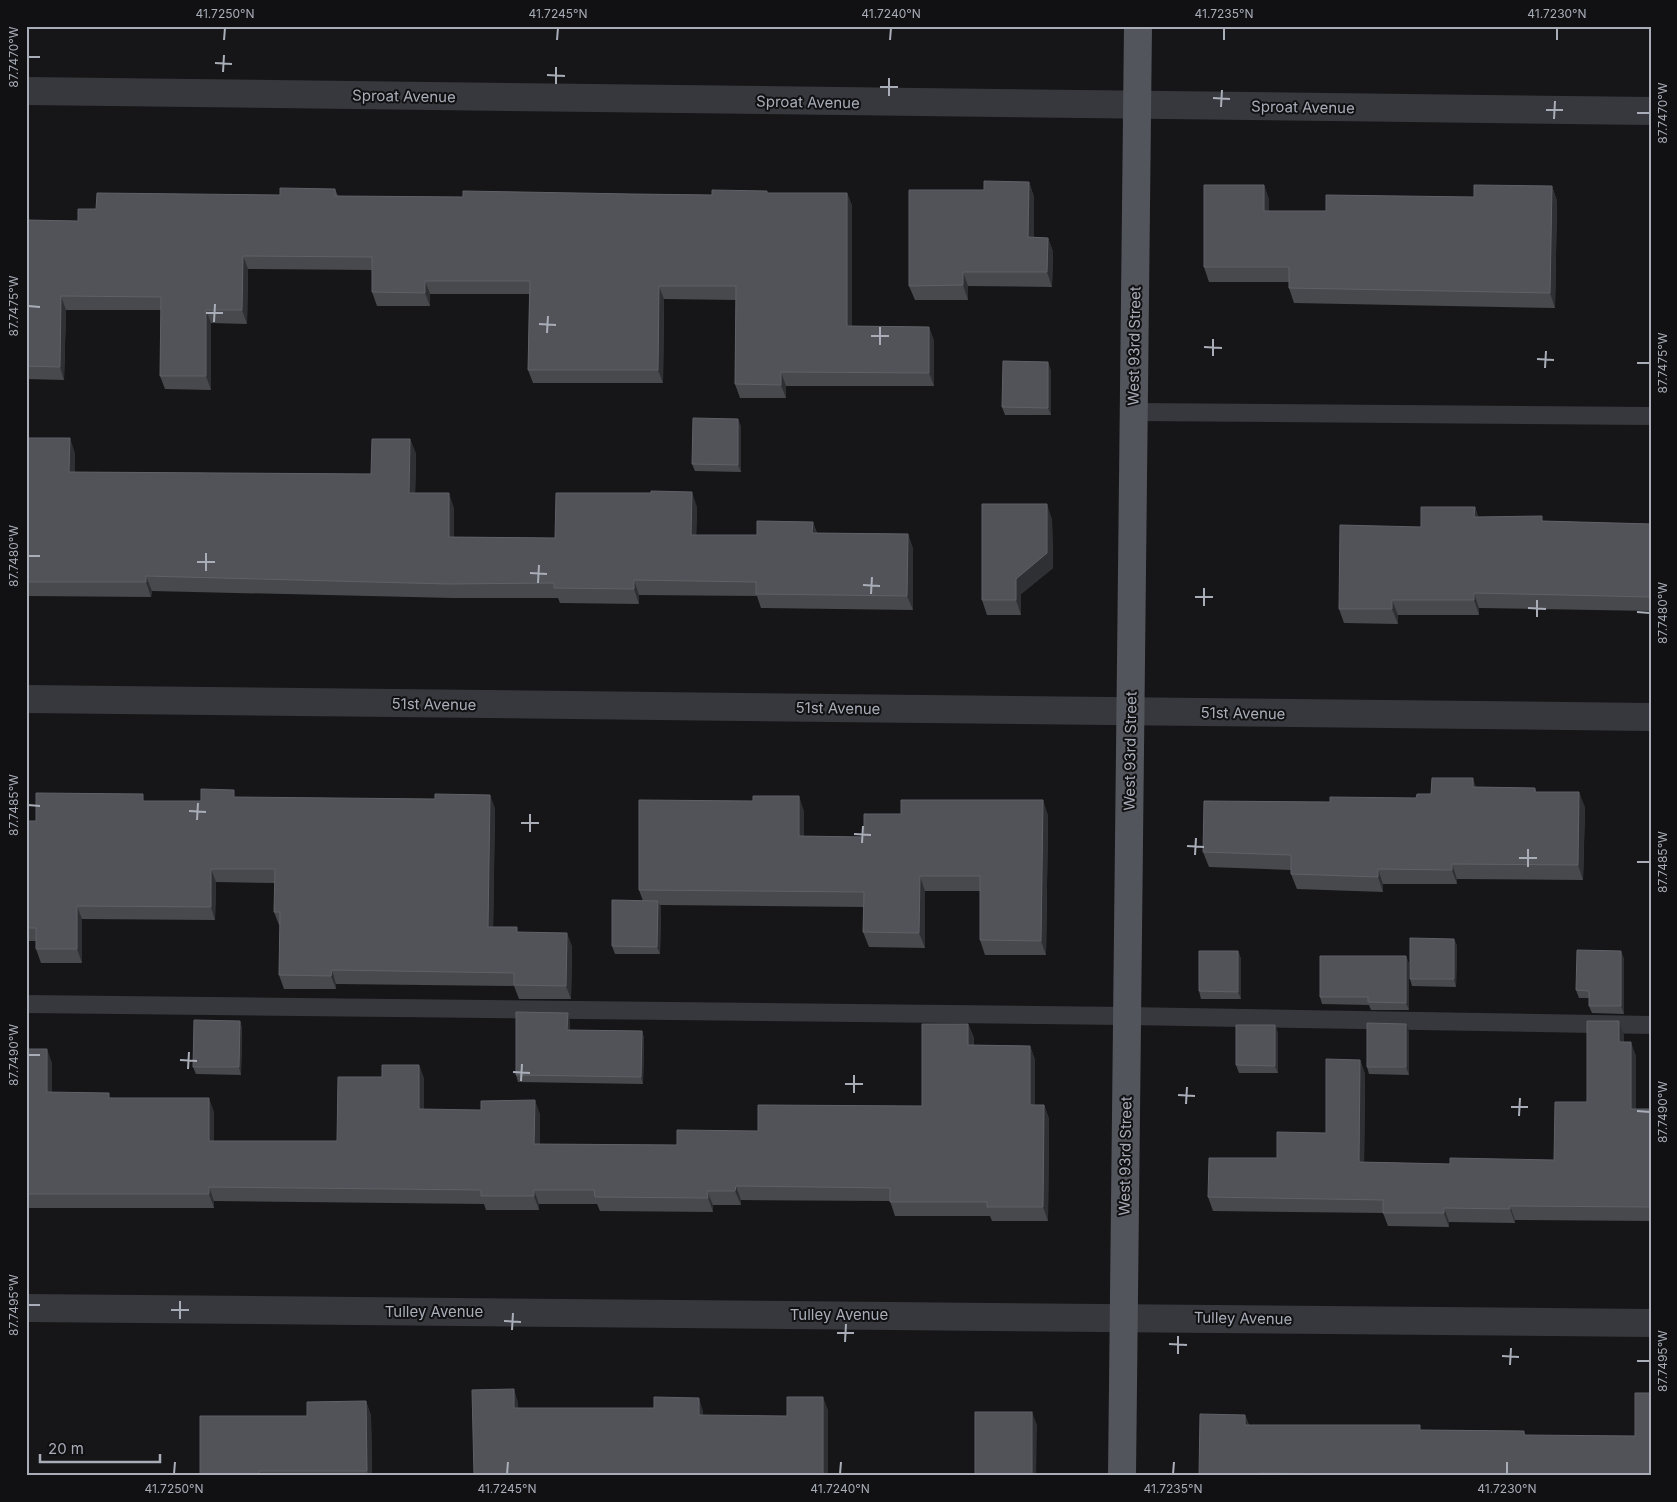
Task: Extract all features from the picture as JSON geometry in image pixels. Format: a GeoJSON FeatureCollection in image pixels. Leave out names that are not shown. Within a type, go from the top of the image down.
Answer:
{"type":"FeatureCollection","features":[{"type":"Feature","properties":{"kind":"main road","name":"West 93rd Street"},"geometry":{"type":"LineString","coordinates":[[1122,1476],[1138,26]]}},
{"type":"Feature","properties":{"kind":"street","name":"Sproat Avenue"},"geometry":{"type":"LineString","coordinates":[[26,91],[1137,106],[1651,110]]}},
{"type":"Feature","properties":{"kind":"street","name":"51st Avenue"},"geometry":{"type":"LineString","coordinates":[[26,699],[1651,717]]}},
{"type":"Feature","properties":{"kind":"street","name":"Tulley Avenue"},"geometry":{"type":"LineString","coordinates":[[26,1308],[1651,1323]]}},
{"type":"Feature","properties":{"kind":"lane"},"geometry":{"type":"LineString","coordinates":[[1133,412],[1651,416]]}},
{"type":"Feature","properties":{"kind":"lane"},"geometry":{"type":"LineString","coordinates":[[26,1004],[1127,1016],[1651,1024]]}},
{"type":"Feature","properties":{"kind":"building"},"geometry":{"type":"Polygon","coordinates":[[[984,181],[1029,182],[1028,237],[1048,238],[1047,272],[963,272],[963,285],[909,286],[909,190],[984,190],[984,181]]]}},
{"type":"Feature","properties":{"kind":"building"},"geometry":{"type":"Polygon","coordinates":[[[1204,185],[1264,185],[1264,211],[1326,211],[1326,195],[1474,197],[1474,185],[1552,186],[1550,293],[1289,288],[1289,267],[1204,267],[1204,185]]]}},
{"type":"Feature","properties":{"kind":"building"},"geometry":{"type":"Polygon","coordinates":[[[280,188],[335,189],[335,196],[463,197],[463,191],[712,195],[712,190],[767,191],[767,193],[847,193],[847,326],[929,327],[929,373],[781,372],[781,385],[735,384],[736,286],[659,286],[658,370],[528,370],[530,281],[425,281],[425,293],[372,292],[372,257],[243,256],[242,310],[206,310],[206,376],[160,376],[161,297],[61,296],[60,367],[26,366],[26,220],[78,221],[78,209],[96,209],[97,193],[280,195],[280,188]]]}},
{"type":"Feature","properties":{"kind":"building"},"geometry":{"type":"Polygon","coordinates":[[[1003,361],[1048,362],[1048,408],[1002,407],[1003,361]]]}},
{"type":"Feature","properties":{"kind":"building"},"geometry":{"type":"Polygon","coordinates":[[[693,418],[738,419],[738,465],[692,464],[693,418]]]}},
{"type":"Feature","properties":{"kind":"building"},"geometry":{"type":"Polygon","coordinates":[[[26,438],[70,438],[69,472],[371,474],[372,439],[410,439],[409,493],[449,493],[449,537],[555,538],[556,493],[692,492],[691,535],[757,535],[757,521],[813,522],[812,533],[908,534],[907,596],[756,594],[756,582],[634,580],[634,589],[554,588],[554,583],[448,584],[146,576],[146,582],[26,582],[26,438]]]}},
{"type":"Feature","properties":{"kind":"building"},"geometry":{"type":"Polygon","coordinates":[[[982,504],[1047,504],[1047,553],[1016,579],[1016,600],[982,600],[982,504]]]}},
{"type":"Feature","properties":{"kind":"building"},"geometry":{"type":"Polygon","coordinates":[[[1421,507],[1475,507],[1474,517],[1542,516],[1542,521],[1651,524],[1651,597],[1474,593],[1474,600],[1392,600],[1392,609],[1339,609],[1340,525],[1421,527],[1421,507]]]}},
{"type":"Feature","properties":{"kind":"building"},"geometry":{"type":"Polygon","coordinates":[[[1432,778],[1473,778],[1473,787],[1535,788],[1535,792],[1579,792],[1578,865],[1452,864],[1452,870],[1378,869],[1378,877],[1291,874],[1291,855],[1203,852],[1204,801],[1330,802],[1330,797],[1416,798],[1417,794],[1431,794],[1432,778]]]}},
{"type":"Feature","properties":{"kind":"building"},"geometry":{"type":"Polygon","coordinates":[[[201,789],[234,790],[234,797],[435,799],[435,794],[490,795],[488,927],[517,927],[517,932],[567,933],[566,986],[514,985],[514,973],[332,970],[331,976],[279,975],[280,912],[274,912],[275,869],[211,869],[211,907],[77,906],[77,949],[36,949],[36,928],[26,928],[26,821],[36,821],[36,793],[143,794],[143,801],[201,801],[201,789]]]}},
{"type":"Feature","properties":{"kind":"building"},"geometry":{"type":"Polygon","coordinates":[[[753,796],[799,796],[799,836],[864,837],[864,814],[901,814],[901,800],[1043,800],[1041,941],[980,940],[980,876],[920,876],[919,933],[863,932],[864,892],[639,890],[639,800],[753,801],[753,796]]]}},
{"type":"Feature","properties":{"kind":"building"},"geometry":{"type":"Polygon","coordinates":[[[612,900],[658,901],[657,947],[612,946],[612,900]]]}},
{"type":"Feature","properties":{"kind":"building"},"geometry":{"type":"Polygon","coordinates":[[[1410,938],[1454,939],[1454,979],[1410,979],[1410,938]]]}},
{"type":"Feature","properties":{"kind":"building"},"geometry":{"type":"Polygon","coordinates":[[[1577,950],[1621,951],[1621,1006],[1589,1006],[1589,991],[1576,990],[1577,950]]]}},
{"type":"Feature","properties":{"kind":"building"},"geometry":{"type":"Polygon","coordinates":[[[1199,951],[1238,951],[1238,992],[1199,991],[1199,951]]]}},
{"type":"Feature","properties":{"kind":"building"},"geometry":{"type":"Polygon","coordinates":[[[1320,956],[1406,956],[1406,1003],[1368,1002],[1368,997],[1320,997],[1320,956]]]}},
{"type":"Feature","properties":{"kind":"building"},"geometry":{"type":"Polygon","coordinates":[[[516,1012],[568,1013],[567,1030],[642,1031],[641,1077],[516,1075],[516,1012]]]}},
{"type":"Feature","properties":{"kind":"building"},"geometry":{"type":"Polygon","coordinates":[[[194,1020],[240,1021],[239,1067],[193,1067],[194,1020]]]}},
{"type":"Feature","properties":{"kind":"building"},"geometry":{"type":"Polygon","coordinates":[[[1587,1021],[1619,1021],[1619,1042],[1631,1042],[1631,1109],[1651,1109],[1651,1207],[1510,1206],[1510,1209],[1444,1208],[1444,1213],[1383,1213],[1383,1200],[1208,1197],[1209,1158],[1277,1158],[1277,1132],[1326,1133],[1326,1059],[1360,1060],[1359,1162],[1450,1164],[1450,1158],[1554,1160],[1555,1102],[1587,1102],[1587,1021]]]}},
{"type":"Feature","properties":{"kind":"building"},"geometry":{"type":"Polygon","coordinates":[[[1367,1023],[1406,1024],[1406,1067],[1367,1067],[1367,1023]]]}},
{"type":"Feature","properties":{"kind":"building"},"geometry":{"type":"Polygon","coordinates":[[[922,1024],[968,1024],[968,1045],[1030,1046],[1030,1105],[1044,1105],[1043,1207],[987,1207],[987,1202],[890,1202],[890,1188],[736,1186],[735,1191],[707,1191],[708,1198],[595,1197],[594,1190],[534,1190],[534,1196],[481,1196],[481,1190],[209,1187],[209,1194],[26,1194],[26,1049],[47,1049],[47,1092],[109,1093],[109,1098],[209,1098],[209,1141],[337,1141],[338,1077],[382,1077],[382,1065],[419,1065],[419,1109],[481,1110],[481,1101],[535,1100],[534,1144],[677,1145],[677,1130],[758,1131],[758,1105],[922,1106],[922,1024]]]}},
{"type":"Feature","properties":{"kind":"building"},"geometry":{"type":"Polygon","coordinates":[[[1236,1025],[1275,1025],[1275,1066],[1236,1065],[1236,1025]]]}},
{"type":"Feature","properties":{"kind":"building"},"geometry":{"type":"Polygon","coordinates":[[[514,1389],[514,1408],[654,1408],[654,1397],[699,1398],[699,1415],[787,1416],[787,1397],[823,1397],[823,1476],[474,1476],[472,1390],[514,1389]]]}},
{"type":"Feature","properties":{"kind":"building"},"geometry":{"type":"Polygon","coordinates":[[[1635,1393],[1651,1393],[1651,1476],[1363,1476],[1363,1474],[1259,1473],[1259,1476],[1199,1476],[1200,1414],[1245,1415],[1245,1425],[1420,1425],[1420,1430],[1524,1431],[1524,1435],[1635,1436],[1635,1393]]]}},
{"type":"Feature","properties":{"kind":"building"},"geometry":{"type":"Polygon","coordinates":[[[366,1401],[367,1471],[259,1471],[259,1476],[200,1476],[200,1416],[307,1416],[307,1402],[366,1401]]]}},
{"type":"Feature","properties":{"kind":"building"},"geometry":{"type":"Polygon","coordinates":[[[975,1412],[1032,1412],[1032,1476],[975,1476],[975,1412]]]}}]}
